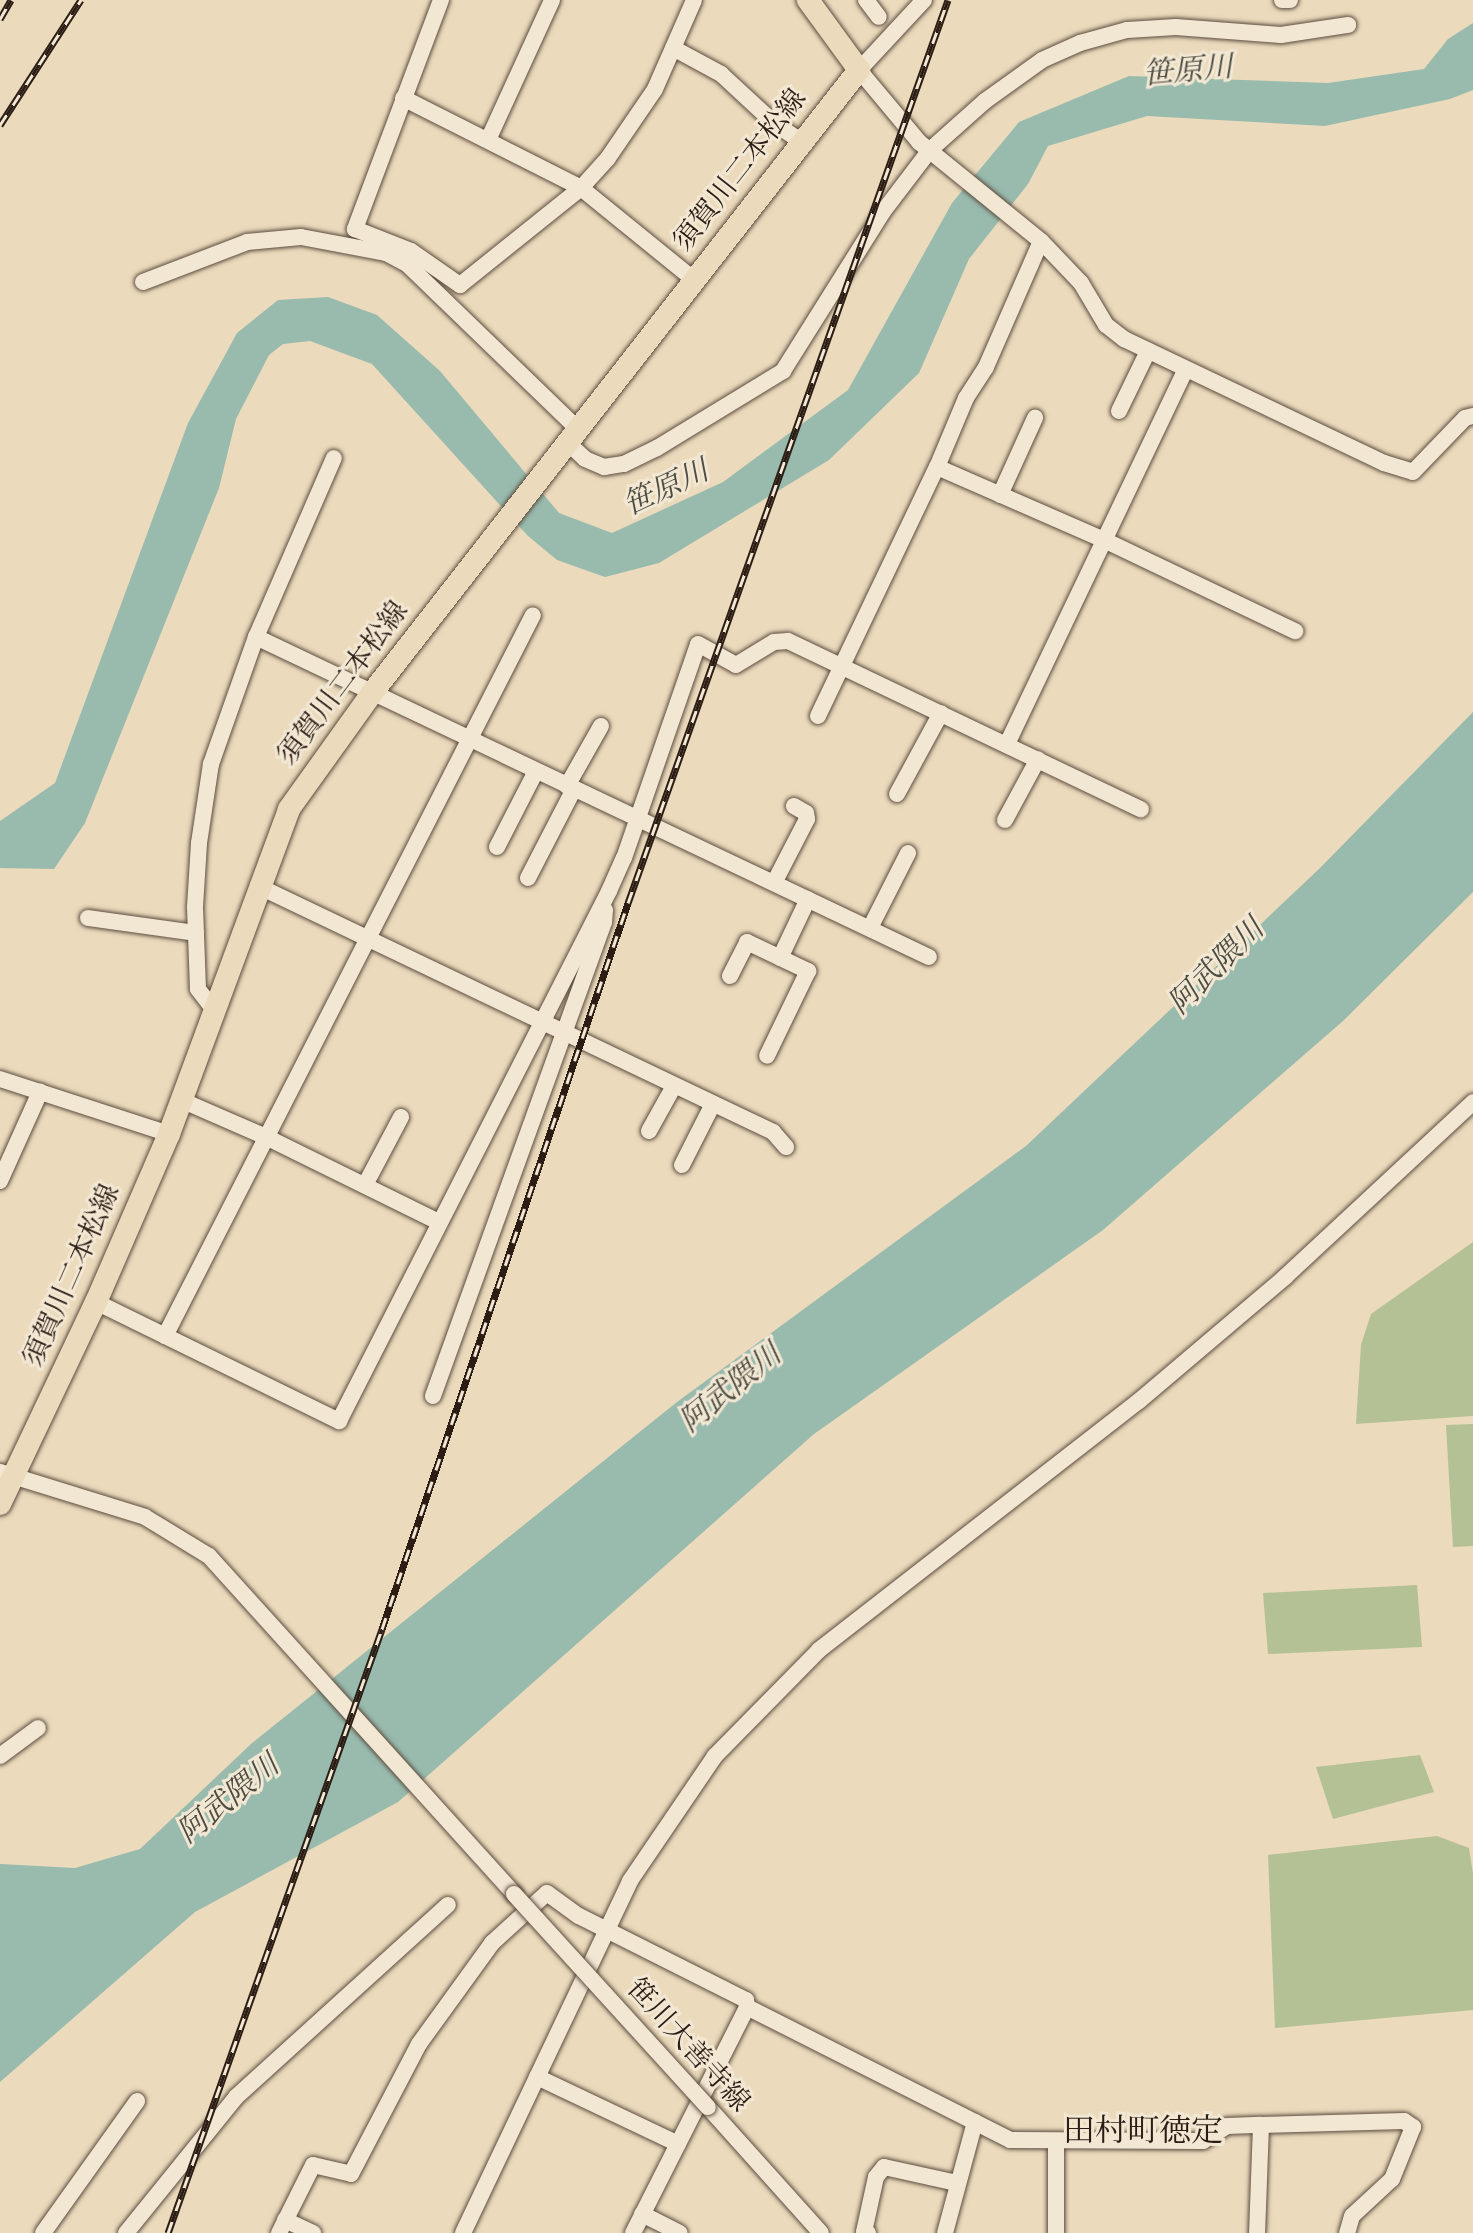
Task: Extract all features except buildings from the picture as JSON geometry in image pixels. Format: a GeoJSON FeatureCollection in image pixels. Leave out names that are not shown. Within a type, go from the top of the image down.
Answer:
{"type":"FeatureCollection","features":[{"type":"Feature","properties":{"kind":"main road"},"geometry":{"type":"LineString","coordinates":[[808,0],[859,70]]}},
{"type":"Feature","properties":{"kind":"main road","name":"須賀川二本松線"},"geometry":{"type":"LineString","coordinates":[[0,1504],[5,1475],[96,1302],[169,1134],[258,886],[289,809],[372,693],[859,70]]}},
{"type":"Feature","properties":{"kind":"street"},"geometry":{"type":"LineString","coordinates":[[441,0],[355,229],[411,251],[460,285],[581,188],[608,158],[647,103],[694,0]]}},
{"type":"Feature","properties":{"kind":"street"},"geometry":{"type":"LineString","coordinates":[[488,140],[552,0]]}},
{"type":"Feature","properties":{"kind":"street"},"geometry":{"type":"LineString","coordinates":[[866,0],[879,17]]}},
{"type":"Feature","properties":{"kind":"street"},"geometry":{"type":"LineString","coordinates":[[1282,0],[1290,0]]}},
{"type":"Feature","properties":{"kind":"street"},"geometry":{"type":"LineString","coordinates":[[923,1],[859,70],[908,132],[1038,239],[1081,283],[1106,325],[1185,370],[1384,463],[1413,472],[1465,418],[1473,416]]}},
{"type":"Feature","properties":{"kind":"street"},"geometry":{"type":"LineString","coordinates":[[143,282],[247,242],[301,237],[386,253],[407,264],[585,459],[604,467],[624,464],[667,442],[783,371],[882,213],[932,153],[1006,84],[1042,60],[1099,37],[1127,30],[1176,27],[1281,35],[1348,25]]}},
{"type":"Feature","properties":{"kind":"street"},"geometry":{"type":"LineString","coordinates":[[673,48],[721,74],[774,123],[802,142]]}},
{"type":"Feature","properties":{"kind":"street"},"geometry":{"type":"LineString","coordinates":[[403,98],[581,188],[693,279]]}},
{"type":"Feature","properties":{"kind":"street"},"geometry":{"type":"LineString","coordinates":[[818,716],[937,467],[956,420],[986,367],[1038,239]]}},
{"type":"Feature","properties":{"kind":"street"},"geometry":{"type":"LineString","coordinates":[[1119,411],[1148,351]]}},
{"type":"Feature","properties":{"kind":"street"},"geometry":{"type":"LineString","coordinates":[[1007,744],[1185,370]]}},
{"type":"Feature","properties":{"kind":"street"},"geometry":{"type":"LineString","coordinates":[[956,420],[970,412],[993,376]]}},
{"type":"Feature","properties":{"kind":"street"},"geometry":{"type":"LineString","coordinates":[[1000,495],[1035,418]]}},
{"type":"Feature","properties":{"kind":"street"},"geometry":{"type":"LineString","coordinates":[[215,1011],[198,989],[196,933],[199,843],[211,764],[256,637],[334,458]]}},
{"type":"Feature","properties":{"kind":"street"},"geometry":{"type":"LineString","coordinates":[[937,467],[1104,540],[1295,631]]}},
{"type":"Feature","properties":{"kind":"street"},"geometry":{"type":"LineString","coordinates":[[165,1336],[533,615]]}},
{"type":"Feature","properties":{"kind":"street"},"geometry":{"type":"LineString","coordinates":[[256,637],[929,957]]}},
{"type":"Feature","properties":{"kind":"street"},"geometry":{"type":"LineString","coordinates":[[96,1302],[339,1421],[604,900],[638,819],[698,644],[736,665],[774,642],[788,641],[1141,809]]}},
{"type":"Feature","properties":{"kind":"street"},"geometry":{"type":"LineString","coordinates":[[897,794],[941,713]]}},
{"type":"Feature","properties":{"kind":"street"},"geometry":{"type":"LineString","coordinates":[[528,878],[601,726]]}},
{"type":"Feature","properties":{"kind":"street"},"geometry":{"type":"LineString","coordinates":[[1005,820],[1038,759]]}},
{"type":"Feature","properties":{"kind":"street"},"geometry":{"type":"LineString","coordinates":[[497,847],[536,771]]}},
{"type":"Feature","properties":{"kind":"street"},"geometry":{"type":"LineString","coordinates":[[774,883],[807,819],[806,813],[794,806]]}},
{"type":"Feature","properties":{"kind":"street"},"geometry":{"type":"LineString","coordinates":[[870,928],[908,853]]}},
{"type":"Feature","properties":{"kind":"street"},"geometry":{"type":"LineString","coordinates":[[258,886],[773,1132],[786,1147]]}},
{"type":"Feature","properties":{"kind":"street"},"geometry":{"type":"LineString","coordinates":[[780,958],[808,899]]}},
{"type":"Feature","properties":{"kind":"street"},"geometry":{"type":"LineString","coordinates":[[433,1396],[604,922],[604,900]]}},
{"type":"Feature","properties":{"kind":"street"},"geometry":{"type":"LineString","coordinates":[[88,918],[196,933]]}},
{"type":"Feature","properties":{"kind":"street"},"geometry":{"type":"LineString","coordinates":[[730,976],[747,942],[808,971],[767,1056]]}},
{"type":"Feature","properties":{"kind":"street"},"geometry":{"type":"LineString","coordinates":[[0,1079],[169,1134]]}},
{"type":"Feature","properties":{"kind":"street"},"geometry":{"type":"LineString","coordinates":[[649,1131],[674,1086]]}},
{"type":"Feature","properties":{"kind":"street"},"geometry":{"type":"LineString","coordinates":[[0,1181],[40,1092]]}},
{"type":"Feature","properties":{"kind":"street"},"geometry":{"type":"LineString","coordinates":[[181,1100],[266,1137],[439,1222]]}},
{"type":"Feature","properties":{"kind":"street"},"geometry":{"type":"LineString","coordinates":[[463,2233],[605,1929],[652,1844],[715,1756],[819,1650],[1139,1401],[1285,1277],[1473,1102]]}},
{"type":"Feature","properties":{"kind":"street"},"geometry":{"type":"LineString","coordinates":[[682,1165],[713,1104]]}},
{"type":"Feature","properties":{"kind":"street"},"geometry":{"type":"LineString","coordinates":[[365,1185],[401,1117]]}},
{"type":"Feature","properties":{"kind":"street","name":"笹川大善寺線"},"geometry":{"type":"LineString","coordinates":[[5,1475],[145,1517],[209,1556],[821,2233]]}},
{"type":"Feature","properties":{"kind":"street"},"geometry":{"type":"LineString","coordinates":[[0,1756],[38,1728]]}},
{"type":"Feature","properties":{"kind":"street"},"geometry":{"type":"LineString","coordinates":[[313,2233],[282,2226],[313,2165],[351,2174],[419,2044],[501,1933],[547,1893],[571,1911],[746,2000],[747,2007],[633,2233]]}},
{"type":"Feature","properties":{"kind":"street"},"geometry":{"type":"LineString","coordinates":[[126,2233],[236,2097],[448,1905]]}},
{"type":"Feature","properties":{"kind":"street"},"geometry":{"type":"LineString","coordinates":[[747,2007],[1010,2140],[1203,2141],[1227,2126],[1404,2121],[1413,2127],[1392,2179],[1352,2216],[1347,2233]]}},
{"type":"Feature","properties":{"kind":"street"},"geometry":{"type":"LineString","coordinates":[[537,2077],[678,2144]]}},
{"type":"Feature","properties":{"kind":"street"},"geometry":{"type":"LineString","coordinates":[[43,2233],[137,2101]]}},
{"type":"Feature","properties":{"kind":"street"},"geometry":{"type":"LineString","coordinates":[[945,2233],[975,2122]]}},
{"type":"Feature","properties":{"kind":"street"},"geometry":{"type":"LineString","coordinates":[[1257,2233],[1261,2125]]}},
{"type":"Feature","properties":{"kind":"street"},"geometry":{"type":"LineString","coordinates":[[1056,2142],[1056,2233]]}},
{"type":"Feature","properties":{"kind":"street"},"geometry":{"type":"LineString","coordinates":[[868,2233],[864,2232],[876,2177],[884,2167],[957,2183]]}},
{"type":"Feature","properties":{"kind":"street"},"geometry":{"type":"LineString","coordinates":[[642,2214],[680,2233]]}},
{"type":"Feature","properties":{"kind":"green space"},"geometry":{"type":"Polygon","coordinates":[[[1473,1242],[1473,1416],[1356,1424],[1361,1345],[1371,1314],[1473,1242]]]}},
{"type":"Feature","properties":{"kind":"green space"},"geometry":{"type":"Polygon","coordinates":[[[1473,1424],[1473,1546],[1453,1547],[1446,1425],[1473,1424]]]}},
{"type":"Feature","properties":{"kind":"green space"},"geometry":{"type":"Polygon","coordinates":[[[1417,1585],[1422,1647],[1268,1654],[1263,1593],[1417,1585]]]}},
{"type":"Feature","properties":{"kind":"green space"},"geometry":{"type":"Polygon","coordinates":[[[1420,1755],[1434,1792],[1333,1819],[1316,1767],[1420,1755]]]}},
{"type":"Feature","properties":{"kind":"green space"},"geometry":{"type":"Polygon","coordinates":[[[1437,1836],[1469,1848],[1473,1874],[1473,2010],[1275,2028],[1268,1855],[1437,1836]]]}},
{"type":"Feature","properties":{"kind":"water"},"geometry":{"type":"Polygon","coordinates":[[[1473,23],[1473,90],[1450,99],[1325,126],[1147,116],[1048,146],[1028,184],[969,259],[919,373],[829,460],[659,563],[605,577],[557,560],[528,536],[372,364],[310,341],[283,344],[269,355],[236,419],[219,488],[85,823],[54,869],[0,868],[0,821],[55,783],[188,423],[237,333],[278,300],[328,297],[377,315],[440,371],[559,513],[612,533],[723,482],[848,390],[952,203],[1019,122],[1129,76],[1328,83],[1424,69],[1448,39],[1473,23]]]}},
{"type":"Feature","properties":{"kind":"water","name":"阿武隈川"},"geometry":{"type":"Polygon","coordinates":[[[1473,712],[1473,892],[1343,1021],[1103,1230],[814,1434],[398,1802],[195,1912],[0,2082],[0,1864],[75,1868],[140,1849],[251,1744],[677,1402],[1026,1146],[1320,868],[1473,712]]]}},
{"type":"Feature","properties":{"kind":"railway"},"geometry":{"type":"LineString","coordinates":[[0,19],[11,0]]}},
{"type":"Feature","properties":{"kind":"railway"},"geometry":{"type":"LineString","coordinates":[[0,125],[81,0]]}},
{"type":"Feature","properties":{"kind":"railway"},"geometry":{"type":"LineString","coordinates":[[168,2233],[382,1629],[628,903],[948,0]]}},
{"type":"Feature","properties":{"kind":"district","name":"田村町徳定"},"geometry":{"type":"Point","coordinates":[1143,2133]}},
{"type":"Feature","properties":{"kind":"water label","name":"笹原川"},"geometry":{"type":"Point","coordinates":[1188,73]}},
{"type":"Feature","properties":{"kind":"water label","name":"笹原川"},"geometry":{"type":"Point","coordinates":[667,490]}}]}
